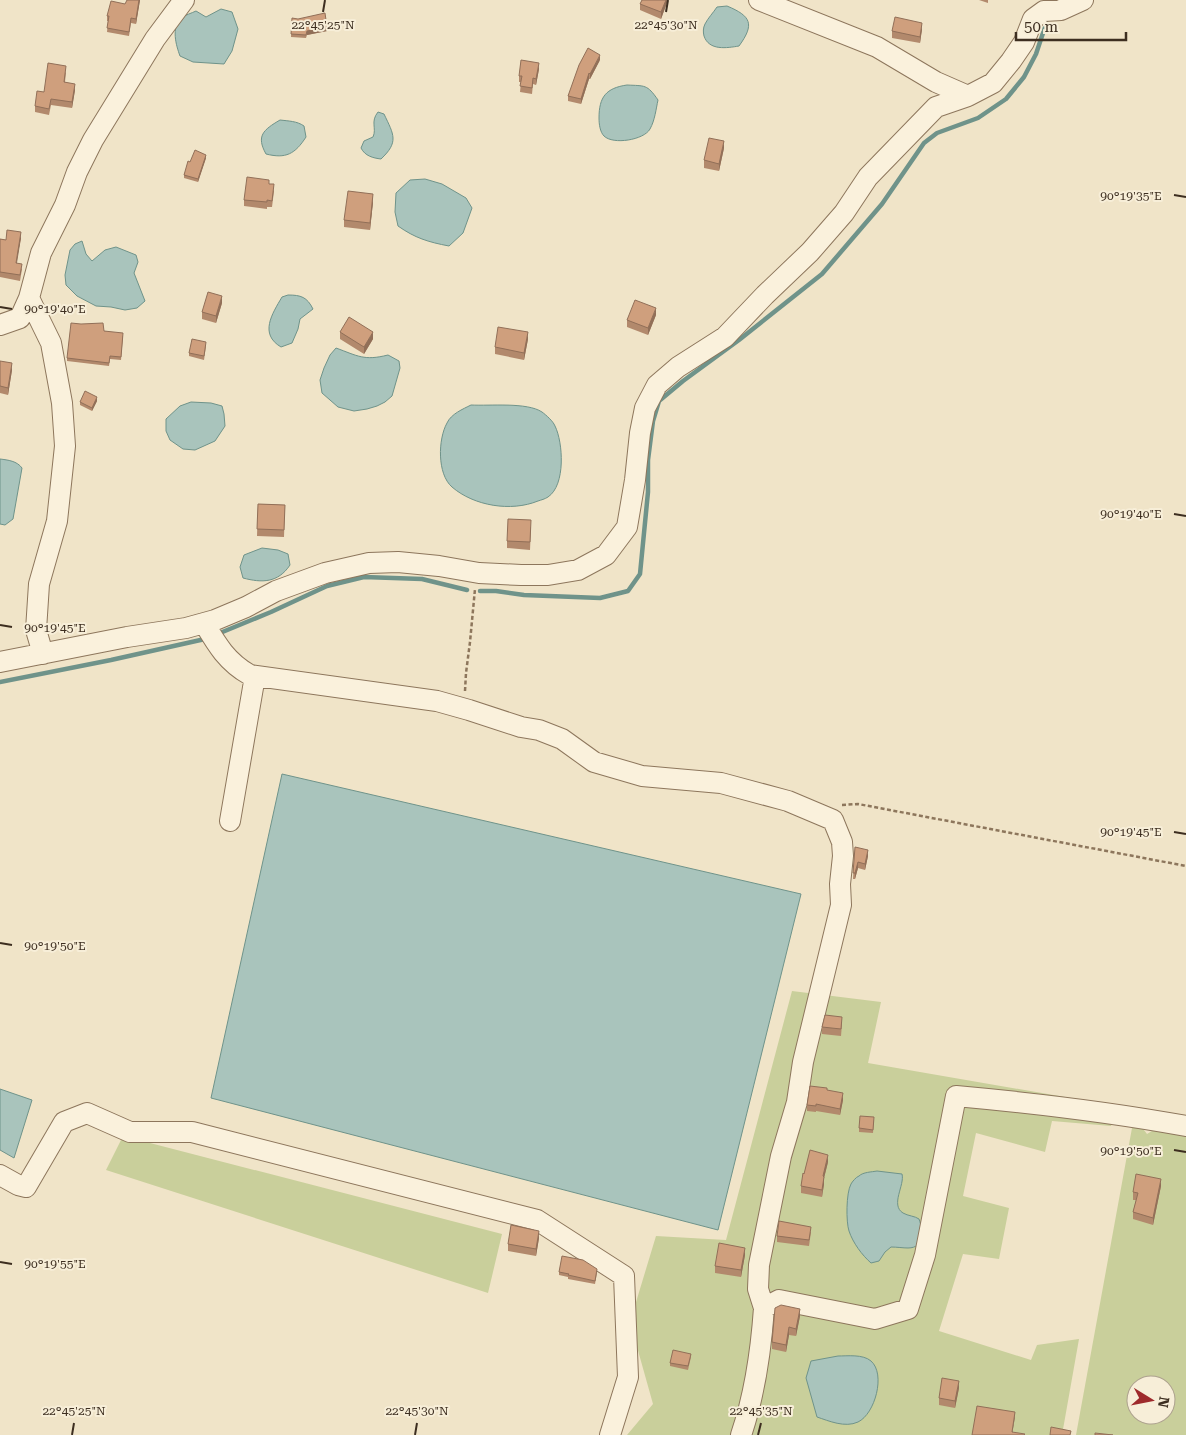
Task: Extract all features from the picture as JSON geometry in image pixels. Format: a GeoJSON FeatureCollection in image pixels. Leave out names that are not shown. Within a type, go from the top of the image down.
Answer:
{"type":"FeatureCollection","features":[{"type":"Feature","properties":{"kind":"street"},"geometry":{"type":"LineString","coordinates":[[0,325],[20,318],[29,298],[41,253],[65,205],[77,172],[93,140],[154,38],[184,0]]}},
{"type":"Feature","properties":{"kind":"street"},"geometry":{"type":"LineString","coordinates":[[759,0],[877,47],[936,82],[968,96]]}},
{"type":"Feature","properties":{"kind":"street"},"geometry":{"type":"LineString","coordinates":[[0,662],[126,637],[186,628],[246,607],[276,591],[325,573],[369,563],[398,562],[439,566],[479,573],[548,575],[578,570],[606,555],[627,527],[645,408],[657,385],[678,367],[726,336],[810,252],[844,213],[868,177],[936,107],[968,96],[992,83],[1024,42],[1033,18],[1044,11],[1061,10],[1082,0]]}},
{"type":"Feature","properties":{"kind":"street"},"geometry":{"type":"LineString","coordinates":[[29,298],[52,343],[62,403],[65,446],[57,521],[39,584],[36,630],[43,654]]}},
{"type":"Feature","properties":{"kind":"street"},"geometry":{"type":"LineString","coordinates":[[204,623],[228,659],[243,671],[255,676],[437,701],[521,727],[539,730],[562,739],[594,762],[642,776],[721,783],[788,801],[833,820],[842,842],[841,905],[803,1062],[797,1102],[781,1156],[759,1265],[758,1289],[764,1308],[759,1360],[742,1435]]}},
{"type":"Feature","properties":{"kind":"street"},"geometry":{"type":"LineString","coordinates":[[230,821],[255,676]]}},
{"type":"Feature","properties":{"kind":"street"},"geometry":{"type":"LineString","coordinates":[[764,1308],[779,1300],[875,1319],[908,1309],[925,1255],[956,1096],[1144,1118],[1186,1126]]}},
{"type":"Feature","properties":{"kind":"street"},"geometry":{"type":"LineString","coordinates":[[0,1175],[18,1185],[26,1187],[64,1122],[87,1113],[130,1132],[192,1132],[537,1220],[624,1276],[628,1377],[610,1435]]}},
{"type":"Feature","properties":{"kind":"path"},"geometry":{"type":"LineString","coordinates":[[464,708],[475,586],[479,573]]}},
{"type":"Feature","properties":{"kind":"path"},"geometry":{"type":"LineString","coordinates":[[839,805],[858,804],[1186,866]]}},
{"type":"Feature","properties":{"kind":"green space"},"geometry":{"type":"Polygon","coordinates":[[[792,991],[881,1002],[868,1063],[1117,1106],[1111,1126],[1052,1121],[1045,1152],[976,1133],[963,1196],[1009,1208],[999,1259],[963,1254],[939,1331],[1031,1360],[1037,1345],[1079,1339],[1062,1435],[627,1435],[653,1404],[630,1322],[656,1236],[726,1240],[792,991]]]}},
{"type":"Feature","properties":{"kind":"green space"},"geometry":{"type":"Polygon","coordinates":[[[1177,1116],[1186,1117],[1186,1435],[1076,1435],[1134,1117],[1147,1134],[1177,1116]]]}},
{"type":"Feature","properties":{"kind":"green space"},"geometry":{"type":"Polygon","coordinates":[[[123,1136],[502,1234],[488,1293],[106,1170],[123,1136]]]}},
{"type":"Feature","properties":{"kind":"water"},"geometry":{"type":"Polygon","coordinates":[[[727,6],[746,17],[749,26],[739,46],[724,48],[714,46],[706,41],[703,30],[717,7],[727,6]]]}},
{"type":"Feature","properties":{"kind":"water"},"geometry":{"type":"Polygon","coordinates":[[[221,9],[232,12],[238,29],[232,51],[224,64],[193,62],[180,56],[175,32],[181,18],[196,11],[206,17],[221,9]]]}},
{"type":"Feature","properties":{"kind":"water"},"geometry":{"type":"Polygon","coordinates":[[[627,85],[648,88],[658,100],[653,122],[647,133],[642,136],[621,141],[608,139],[600,128],[600,104],[609,91],[627,85]]]}},
{"type":"Feature","properties":{"kind":"water"},"geometry":{"type":"Polygon","coordinates":[[[378,112],[384,114],[393,138],[390,148],[381,159],[370,156],[361,148],[364,141],[373,137],[374,119],[378,112]]]}},
{"type":"Feature","properties":{"kind":"water"},"geometry":{"type":"Polygon","coordinates":[[[280,120],[301,124],[304,126],[306,137],[298,148],[289,154],[279,156],[266,154],[262,142],[263,134],[265,130],[280,120]]]}},
{"type":"Feature","properties":{"kind":"water"},"geometry":{"type":"Polygon","coordinates":[[[425,179],[442,184],[466,198],[472,208],[463,233],[449,246],[422,239],[398,226],[395,212],[396,193],[410,180],[425,179]]]}},
{"type":"Feature","properties":{"kind":"water"},"geometry":{"type":"Polygon","coordinates":[[[82,241],[86,254],[92,261],[105,250],[116,247],[136,255],[138,262],[134,273],[145,301],[137,308],[125,310],[96,306],[77,296],[66,285],[65,275],[70,250],[75,244],[82,241]]]}},
{"type":"Feature","properties":{"kind":"water"},"geometry":{"type":"Polygon","coordinates":[[[288,295],[303,298],[313,309],[300,319],[292,343],[281,347],[270,336],[269,323],[282,297],[288,295]]]}},
{"type":"Feature","properties":{"kind":"water"},"geometry":{"type":"Polygon","coordinates":[[[336,348],[367,358],[388,355],[399,361],[400,368],[392,396],[385,402],[367,409],[354,411],[338,407],[322,393],[320,380],[330,355],[336,348]]]}},
{"type":"Feature","properties":{"kind":"water"},"geometry":{"type":"Polygon","coordinates":[[[191,402],[211,403],[222,406],[225,426],[215,441],[195,450],[183,449],[170,440],[166,431],[166,419],[180,406],[191,402]]]}},
{"type":"Feature","properties":{"kind":"water"},"geometry":{"type":"Polygon","coordinates":[[[471,405],[527,407],[542,412],[551,420],[558,433],[561,463],[558,483],[548,497],[516,506],[493,505],[471,499],[452,487],[447,481],[441,465],[442,438],[451,417],[471,405]]]}},
{"type":"Feature","properties":{"kind":"water"},"geometry":{"type":"Polygon","coordinates":[[[0,459],[15,462],[22,468],[13,519],[5,525],[0,524],[0,459]]]}},
{"type":"Feature","properties":{"kind":"water"},"geometry":{"type":"Polygon","coordinates":[[[262,548],[278,550],[288,554],[290,565],[280,575],[269,580],[257,581],[243,578],[240,567],[244,555],[262,548]]]}},
{"type":"Feature","properties":{"kind":"water"},"geometry":{"type":"Polygon","coordinates":[[[282,774],[801,894],[718,1230],[211,1098],[282,774]]]}},
{"type":"Feature","properties":{"kind":"water"},"geometry":{"type":"Polygon","coordinates":[[[0,1089],[32,1100],[14,1158],[0,1150],[0,1089]]]}},
{"type":"Feature","properties":{"kind":"water"},"geometry":{"type":"Polygon","coordinates":[[[877,1171],[902,1174],[898,1200],[899,1209],[907,1215],[919,1219],[922,1233],[920,1242],[914,1247],[891,1247],[879,1261],[871,1263],[858,1248],[849,1231],[847,1200],[849,1188],[855,1178],[868,1172],[877,1171]]]}},
{"type":"Feature","properties":{"kind":"water"},"geometry":{"type":"Polygon","coordinates":[[[838,1356],[864,1357],[871,1361],[878,1375],[874,1403],[864,1418],[853,1424],[837,1423],[817,1417],[806,1378],[811,1361],[838,1356]]]}},
{"type":"Feature","properties":{"kind":"building"},"geometry":{"type":"Polygon","coordinates":[[[127,0],[139,0],[136,19],[131,18],[129,32],[107,28],[109,16],[107,16],[111,1],[125,4],[127,0]]]}},
{"type":"Feature","properties":{"kind":"building"},"geometry":{"type":"Polygon","coordinates":[[[642,0],[666,0],[661,12],[640,4],[642,0]]]}},
{"type":"Feature","properties":{"kind":"building"},"geometry":{"type":"Polygon","coordinates":[[[325,13],[327,27],[307,31],[306,35],[291,34],[292,18],[298,19],[325,13]]]}},
{"type":"Feature","properties":{"kind":"building"},"geometry":{"type":"Polygon","coordinates":[[[895,17],[922,23],[920,37],[892,31],[895,17]]]}},
{"type":"Feature","properties":{"kind":"building"},"geometry":{"type":"Polygon","coordinates":[[[588,48],[600,55],[589,73],[581,99],[568,96],[579,65],[588,48]]]}},
{"type":"Feature","properties":{"kind":"building"},"geometry":{"type":"Polygon","coordinates":[[[521,60],[539,63],[536,79],[533,78],[532,88],[520,86],[522,76],[519,76],[521,60]]]}},
{"type":"Feature","properties":{"kind":"building"},"geometry":{"type":"Polygon","coordinates":[[[48,63],[66,66],[64,82],[75,84],[72,102],[51,99],[49,109],[35,106],[37,91],[44,92],[48,63]]]}},
{"type":"Feature","properties":{"kind":"building"},"geometry":{"type":"Polygon","coordinates":[[[709,138],[724,141],[719,164],[704,160],[709,138]]]}},
{"type":"Feature","properties":{"kind":"building"},"geometry":{"type":"Polygon","coordinates":[[[195,150],[206,155],[198,179],[184,175],[188,161],[190,162],[195,150]]]}},
{"type":"Feature","properties":{"kind":"building"},"geometry":{"type":"Polygon","coordinates":[[[247,177],[269,180],[269,184],[274,184],[272,201],[244,200],[247,177]]]}},
{"type":"Feature","properties":{"kind":"building"},"geometry":{"type":"Polygon","coordinates":[[[348,191],[373,194],[370,223],[344,220],[348,191]]]}},
{"type":"Feature","properties":{"kind":"building"},"geometry":{"type":"Polygon","coordinates":[[[7,230],[21,232],[16,263],[22,264],[20,275],[0,272],[0,239],[6,240],[7,230]]]}},
{"type":"Feature","properties":{"kind":"building"},"geometry":{"type":"Polygon","coordinates":[[[208,292],[222,296],[216,316],[202,312],[208,292]]]}},
{"type":"Feature","properties":{"kind":"building"},"geometry":{"type":"Polygon","coordinates":[[[635,300],[656,308],[648,328],[627,320],[635,300]]]}},
{"type":"Feature","properties":{"kind":"building"},"geometry":{"type":"Polygon","coordinates":[[[349,317],[373,332],[364,347],[340,332],[349,317]]]}},
{"type":"Feature","properties":{"kind":"building"},"geometry":{"type":"Polygon","coordinates":[[[71,323],[103,323],[104,331],[123,333],[121,357],[110,356],[109,363],[67,358],[71,323]]]}},
{"type":"Feature","properties":{"kind":"building"},"geometry":{"type":"Polygon","coordinates":[[[498,327],[528,332],[524,353],[495,347],[498,327]]]}},
{"type":"Feature","properties":{"kind":"building"},"geometry":{"type":"Polygon","coordinates":[[[192,339],[206,342],[204,356],[189,353],[192,339]]]}},
{"type":"Feature","properties":{"kind":"building"},"geometry":{"type":"Polygon","coordinates":[[[0,361],[12,363],[8,388],[0,386],[0,361]]]}},
{"type":"Feature","properties":{"kind":"building"},"geometry":{"type":"Polygon","coordinates":[[[85,391],[97,397],[92,408],[80,402],[85,391]]]}},
{"type":"Feature","properties":{"kind":"building"},"geometry":{"type":"Polygon","coordinates":[[[258,504],[285,505],[284,530],[257,529],[258,504]]]}},
{"type":"Feature","properties":{"kind":"building"},"geometry":{"type":"Polygon","coordinates":[[[508,519],[531,520],[530,542],[507,541],[508,519]]]}},
{"type":"Feature","properties":{"kind":"building"},"geometry":{"type":"Polygon","coordinates":[[[855,847],[868,850],[865,864],[858,862],[855,873],[853,873],[855,847]]]}},
{"type":"Feature","properties":{"kind":"building"},"geometry":{"type":"Polygon","coordinates":[[[825,1015],[842,1017],[841,1029],[822,1027],[825,1015]]]}},
{"type":"Feature","properties":{"kind":"building"},"geometry":{"type":"Polygon","coordinates":[[[810,1086],[827,1088],[827,1090],[843,1093],[840,1109],[816,1104],[816,1106],[807,1105],[810,1086]]]}},
{"type":"Feature","properties":{"kind":"building"},"geometry":{"type":"Polygon","coordinates":[[[860,1116],[874,1117],[873,1130],[859,1128],[860,1116]]]}},
{"type":"Feature","properties":{"kind":"building"},"geometry":{"type":"Polygon","coordinates":[[[810,1150],[828,1155],[822,1190],[801,1186],[810,1150]]]}},
{"type":"Feature","properties":{"kind":"building"},"geometry":{"type":"Polygon","coordinates":[[[1136,1174],[1161,1179],[1153,1218],[1133,1212],[1138,1193],[1133,1192],[1136,1174]]]}},
{"type":"Feature","properties":{"kind":"building"},"geometry":{"type":"Polygon","coordinates":[[[779,1221],[811,1227],[809,1240],[777,1236],[779,1221]]]}},
{"type":"Feature","properties":{"kind":"building"},"geometry":{"type":"Polygon","coordinates":[[[511,1225],[539,1231],[536,1249],[508,1244],[511,1225]]]}},
{"type":"Feature","properties":{"kind":"building"},"geometry":{"type":"Polygon","coordinates":[[[719,1243],[745,1248],[741,1270],[715,1266],[719,1243]]]}},
{"type":"Feature","properties":{"kind":"building"},"geometry":{"type":"Polygon","coordinates":[[[562,1256],[583,1260],[597,1269],[595,1281],[559,1272],[562,1256]]]}},
{"type":"Feature","properties":{"kind":"building"},"geometry":{"type":"Polygon","coordinates":[[[781,1305],[800,1309],[796,1329],[789,1327],[786,1345],[772,1342],[775,1308],[781,1305]]]}},
{"type":"Feature","properties":{"kind":"building"},"geometry":{"type":"Polygon","coordinates":[[[673,1350],[691,1354],[688,1366],[670,1363],[673,1350]]]}},
{"type":"Feature","properties":{"kind":"building"},"geometry":{"type":"Polygon","coordinates":[[[942,1378],[959,1381],[955,1401],[939,1398],[942,1378]]]}},
{"type":"Feature","properties":{"kind":"building"},"geometry":{"type":"Polygon","coordinates":[[[977,1406],[1015,1412],[1012,1432],[1025,1434],[972,1435],[977,1406]]]}},
{"type":"Feature","properties":{"kind":"building"},"geometry":{"type":"Polygon","coordinates":[[[1051,1427],[1071,1431],[1070,1435],[1050,1435],[1051,1427]]]}},
{"type":"Feature","properties":{"kind":"building"},"geometry":{"type":"Polygon","coordinates":[[[1095,1433],[1113,1435],[1095,1435],[1095,1433]]]}},
{"type":"Feature","properties":{"kind":"waterway"},"geometry":{"type":"LineString","coordinates":[[480,591],[600,598],[628,591],[640,574],[648,492],[648,460],[653,421],[659,401],[822,274],[882,204],[924,143],[937,133],[978,118],[1006,99],[1024,77],[1036,54],[1046,24],[1046,18]]}},
{"type":"Feature","properties":{"kind":"waterway"},"geometry":{"type":"LineString","coordinates":[[220,633],[327,586],[364,577],[422,579],[467,590]]}},
{"type":"Feature","properties":{"kind":"waterway"},"geometry":{"type":"LineString","coordinates":[[0,682],[205,639]]}}]}
